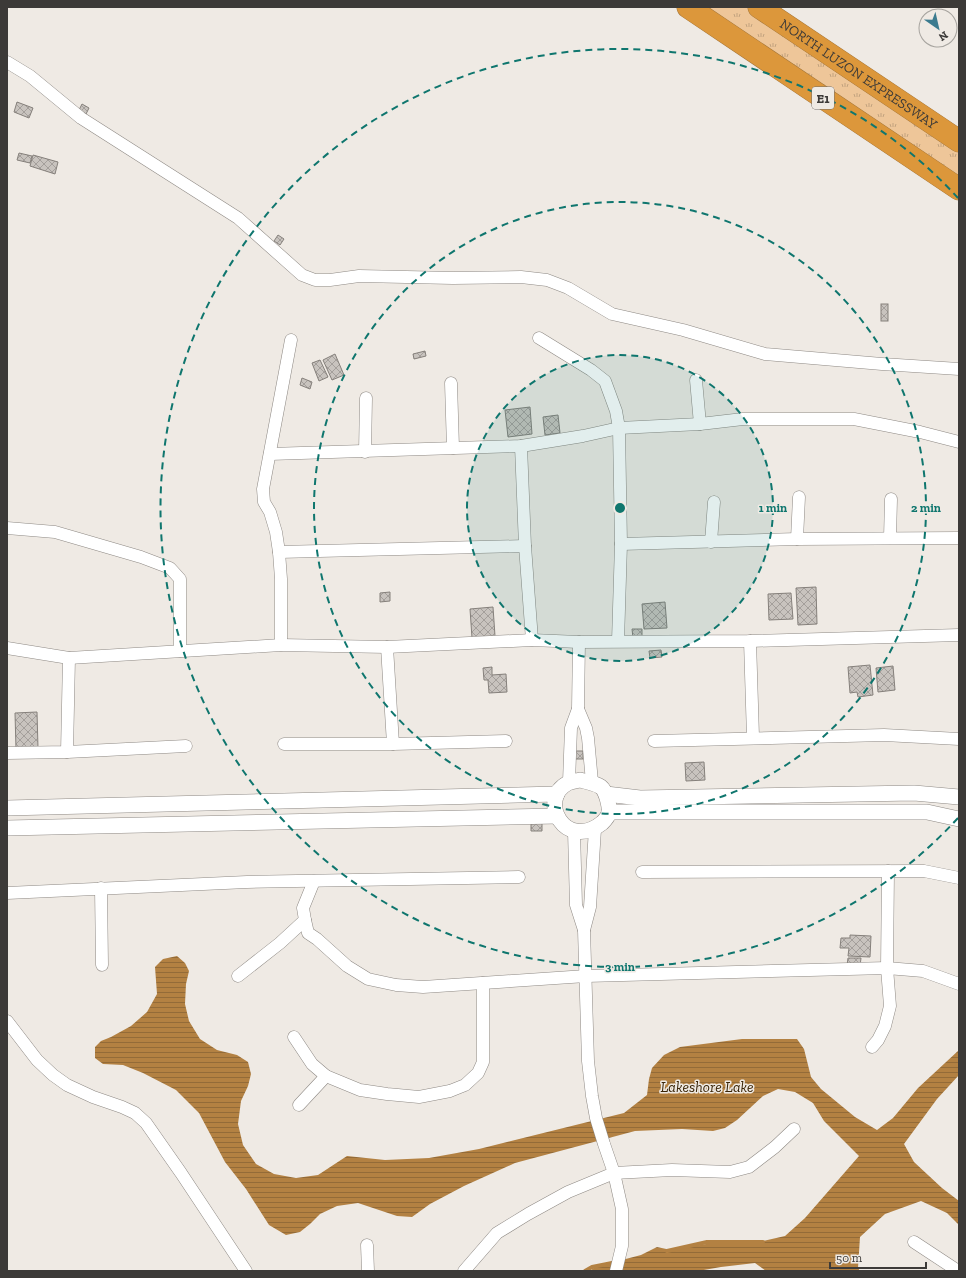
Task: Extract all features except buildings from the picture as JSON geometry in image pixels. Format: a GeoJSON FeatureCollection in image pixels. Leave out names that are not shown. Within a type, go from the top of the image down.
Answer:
{"type":"FeatureCollection","features":[{"type":"Feature","properties":{"kind":"highway","name":"E1"},"geometry":{"type":"LineString","coordinates":[[688,7],[959,189]]}},
{"type":"Feature","properties":{"kind":"highway","name":"NORTH LUZON EXPRESSWAY"},"geometry":{"type":"LineString","coordinates":[[759,7],[959,141]]}},
{"type":"Feature","properties":{"kind":"street"},"geometry":{"type":"LineString","coordinates":[[7,62],[30,76],[81,118],[238,218],[302,275],[315,280],[330,280],[359,276],[453,278],[521,277],[547,280],[568,288],[612,314],[683,330],[765,354],[959,369]]}},
{"type":"Feature","properties":{"kind":"street"},"geometry":{"type":"LineString","coordinates":[[540,338],[591,370],[605,381],[616,412],[619,428],[621,544],[618,642]]}},
{"type":"Feature","properties":{"kind":"street"},"geometry":{"type":"LineString","coordinates":[[281,645],[281,579],[279,552],[276,532],[270,512],[264,502],[263,489],[291,340]]}},
{"type":"Feature","properties":{"kind":"street"},"geometry":{"type":"LineString","coordinates":[[696,380],[700,424]]}},
{"type":"Feature","properties":{"kind":"street"},"geometry":{"type":"LineString","coordinates":[[451,383],[453,448]]}},
{"type":"Feature","properties":{"kind":"street"},"geometry":{"type":"LineString","coordinates":[[365,452],[366,398]]}},
{"type":"Feature","properties":{"kind":"street"},"geometry":{"type":"LineString","coordinates":[[270,454],[522,446],[583,436],[619,428],[700,424],[743,419],[854,419],[920,432],[959,442]]}},
{"type":"Feature","properties":{"kind":"street"},"geometry":{"type":"LineString","coordinates":[[522,446],[525,546],[532,640]]}},
{"type":"Feature","properties":{"kind":"street"},"geometry":{"type":"LineString","coordinates":[[797,539],[800,498]]}},
{"type":"Feature","properties":{"kind":"street"},"geometry":{"type":"LineString","coordinates":[[890,538],[891,499]]}},
{"type":"Feature","properties":{"kind":"street"},"geometry":{"type":"LineString","coordinates":[[711,542],[714,502]]}},
{"type":"Feature","properties":{"kind":"street"},"geometry":{"type":"LineString","coordinates":[[7,528],[55,532],[141,557],[170,568],[180,579],[180,651]]}},
{"type":"Feature","properties":{"kind":"street"},"geometry":{"type":"LineString","coordinates":[[621,544],[797,539],[959,538]]}},
{"type":"Feature","properties":{"kind":"street"},"geometry":{"type":"LineString","coordinates":[[279,552],[525,546]]}},
{"type":"Feature","properties":{"kind":"street"},"geometry":{"type":"LineString","coordinates":[[7,648],[69,658],[281,645],[387,647],[532,640],[580,642],[750,641],[959,635]]}},
{"type":"Feature","properties":{"kind":"street"},"geometry":{"type":"LineString","coordinates":[[750,641],[752,737]]}},
{"type":"Feature","properties":{"kind":"street"},"geometry":{"type":"LineString","coordinates":[[569,782],[572,728],[578,710],[580,642]]}},
{"type":"Feature","properties":{"kind":"street"},"geometry":{"type":"LineString","coordinates":[[387,647],[393,744]]}},
{"type":"Feature","properties":{"kind":"street"},"geometry":{"type":"LineString","coordinates":[[67,752],[69,658]]}},
{"type":"Feature","properties":{"kind":"street"},"geometry":{"type":"LineString","coordinates":[[578,710],[586,728],[588,738],[592,782]]}},
{"type":"Feature","properties":{"kind":"street"},"geometry":{"type":"LineString","coordinates":[[654,741],[752,737],[884,735],[959,739]]}},
{"type":"Feature","properties":{"kind":"street"},"geometry":{"type":"LineString","coordinates":[[284,744],[393,744],[506,741]]}},
{"type":"Feature","properties":{"kind":"street"},"geometry":{"type":"LineString","coordinates":[[7,753],[67,752],[186,746]]}},
{"type":"Feature","properties":{"kind":"street"},"geometry":{"type":"LineString","coordinates":[[580,780],[592,782],[601,788],[606,794],[609,812],[606,820],[595,828],[587,831],[574,831],[565,827],[557,816],[555,805],[557,794],[561,788],[569,782],[580,780]]}},
{"type":"Feature","properties":{"kind":"street"},"geometry":{"type":"LineString","coordinates":[[606,794],[640,798],[914,793],[959,797]]}},
{"type":"Feature","properties":{"kind":"street"},"geometry":{"type":"LineString","coordinates":[[7,808],[557,794]]}},
{"type":"Feature","properties":{"kind":"street"},"geometry":{"type":"LineString","coordinates":[[609,812],[927,812],[959,820]]}},
{"type":"Feature","properties":{"kind":"street"},"geometry":{"type":"LineString","coordinates":[[7,828],[557,816]]}},
{"type":"Feature","properties":{"kind":"street"},"geometry":{"type":"LineString","coordinates":[[584,930],[590,906],[595,828]]}},
{"type":"Feature","properties":{"kind":"street"},"geometry":{"type":"LineString","coordinates":[[574,831],[576,905],[584,930],[588,1061],[596,1118],[614,1173],[622,1209],[622,1246],[616,1271]]}},
{"type":"Feature","properties":{"kind":"street"},"geometry":{"type":"LineString","coordinates":[[872,1047],[878,1040],[885,1026],[890,1006],[887,968],[888,871]]}},
{"type":"Feature","properties":{"kind":"street"},"geometry":{"type":"LineString","coordinates":[[642,872],[924,871],[959,878]]}},
{"type":"Feature","properties":{"kind":"street"},"geometry":{"type":"LineString","coordinates":[[7,893],[101,888],[314,881],[519,877]]}},
{"type":"Feature","properties":{"kind":"street"},"geometry":{"type":"LineString","coordinates":[[314,881],[303,908],[308,933],[317,939],[347,966],[368,978],[396,985],[424,987],[586,976],[887,968],[922,971],[959,984]]}},
{"type":"Feature","properties":{"kind":"street"},"geometry":{"type":"LineString","coordinates":[[101,888],[102,965]]}},
{"type":"Feature","properties":{"kind":"street"},"geometry":{"type":"LineString","coordinates":[[238,976],[280,943],[305,920]]}},
{"type":"Feature","properties":{"kind":"street"},"geometry":{"type":"LineString","coordinates":[[294,1037],[312,1064],[326,1076],[360,1090],[419,1097],[450,1091],[465,1085],[478,1073],[483,1062],[483,984]]}},
{"type":"Feature","properties":{"kind":"street"},"geometry":{"type":"LineString","coordinates":[[7,1022],[37,1060],[67,1085],[135,1113],[146,1123],[246,1271]]}},
{"type":"Feature","properties":{"kind":"street"},"geometry":{"type":"LineString","coordinates":[[299,1105],[326,1076]]}},
{"type":"Feature","properties":{"kind":"street"},"geometry":{"type":"LineString","coordinates":[[464,1271],[497,1233],[568,1192],[614,1173],[672,1170],[730,1172],[748,1167],[775,1147],[794,1129]]}},
{"type":"Feature","properties":{"kind":"street"},"geometry":{"type":"LineString","coordinates":[[914,1242],[958,1271]]}},
{"type":"Feature","properties":{"kind":"street"},"geometry":{"type":"LineString","coordinates":[[367,1245],[368,1271]]}},
{"type":"Feature","properties":{"kind":"green space"},"geometry":{"type":"Polygon","coordinates":[[[704,7],[749,7],[959,149],[959,180],[704,7]]]}},
{"type":"Feature","properties":{"kind":"water","name":"Lakeshore Lake"},"geometry":{"type":"Polygon","coordinates":[[[177,956],[185,963],[189,971],[186,984],[185,1004],[189,1021],[200,1039],[217,1050],[237,1055],[248,1062],[251,1074],[248,1086],[241,1101],[238,1124],[243,1145],[256,1164],[274,1174],[296,1178],[318,1175],[347,1156],[385,1160],[429,1158],[479,1149],[624,1113],[647,1095],[652,1068],[664,1055],[680,1047],[742,1039],[797,1039],[804,1049],[811,1077],[821,1089],[855,1117],[877,1130],[893,1118],[918,1088],[959,1050],[959,1075],[937,1099],[904,1144],[914,1162],[942,1188],[959,1201],[959,1225],[947,1213],[921,1201],[885,1214],[860,1237],[858,1268],[860,1271],[766,1271],[755,1263],[698,1271],[590,1271],[595,1267],[641,1255],[657,1247],[671,1250],[712,1243],[750,1244],[785,1236],[805,1218],[859,1156],[824,1121],[813,1103],[795,1092],[778,1089],[763,1096],[737,1120],[725,1128],[713,1131],[682,1129],[635,1131],[515,1163],[464,1186],[430,1204],[412,1217],[397,1216],[358,1203],[337,1206],[320,1214],[300,1232],[286,1235],[269,1225],[246,1189],[225,1162],[199,1113],[176,1090],[143,1073],[123,1065],[103,1064],[95,1058],[95,1047],[101,1041],[131,1026],[147,1012],[157,994],[155,967],[163,959],[177,956]]]}},
{"type":"Feature","properties":{"kind":"waterway"},"geometry":{"type":"LineString","coordinates":[[667,1251],[707,1242],[763,1242]]}},
{"type":"Feature","properties":{"kind":"waterway"},"geometry":{"type":"LineString","coordinates":[[585,1271],[592,1267],[617,1262]]}}]}
